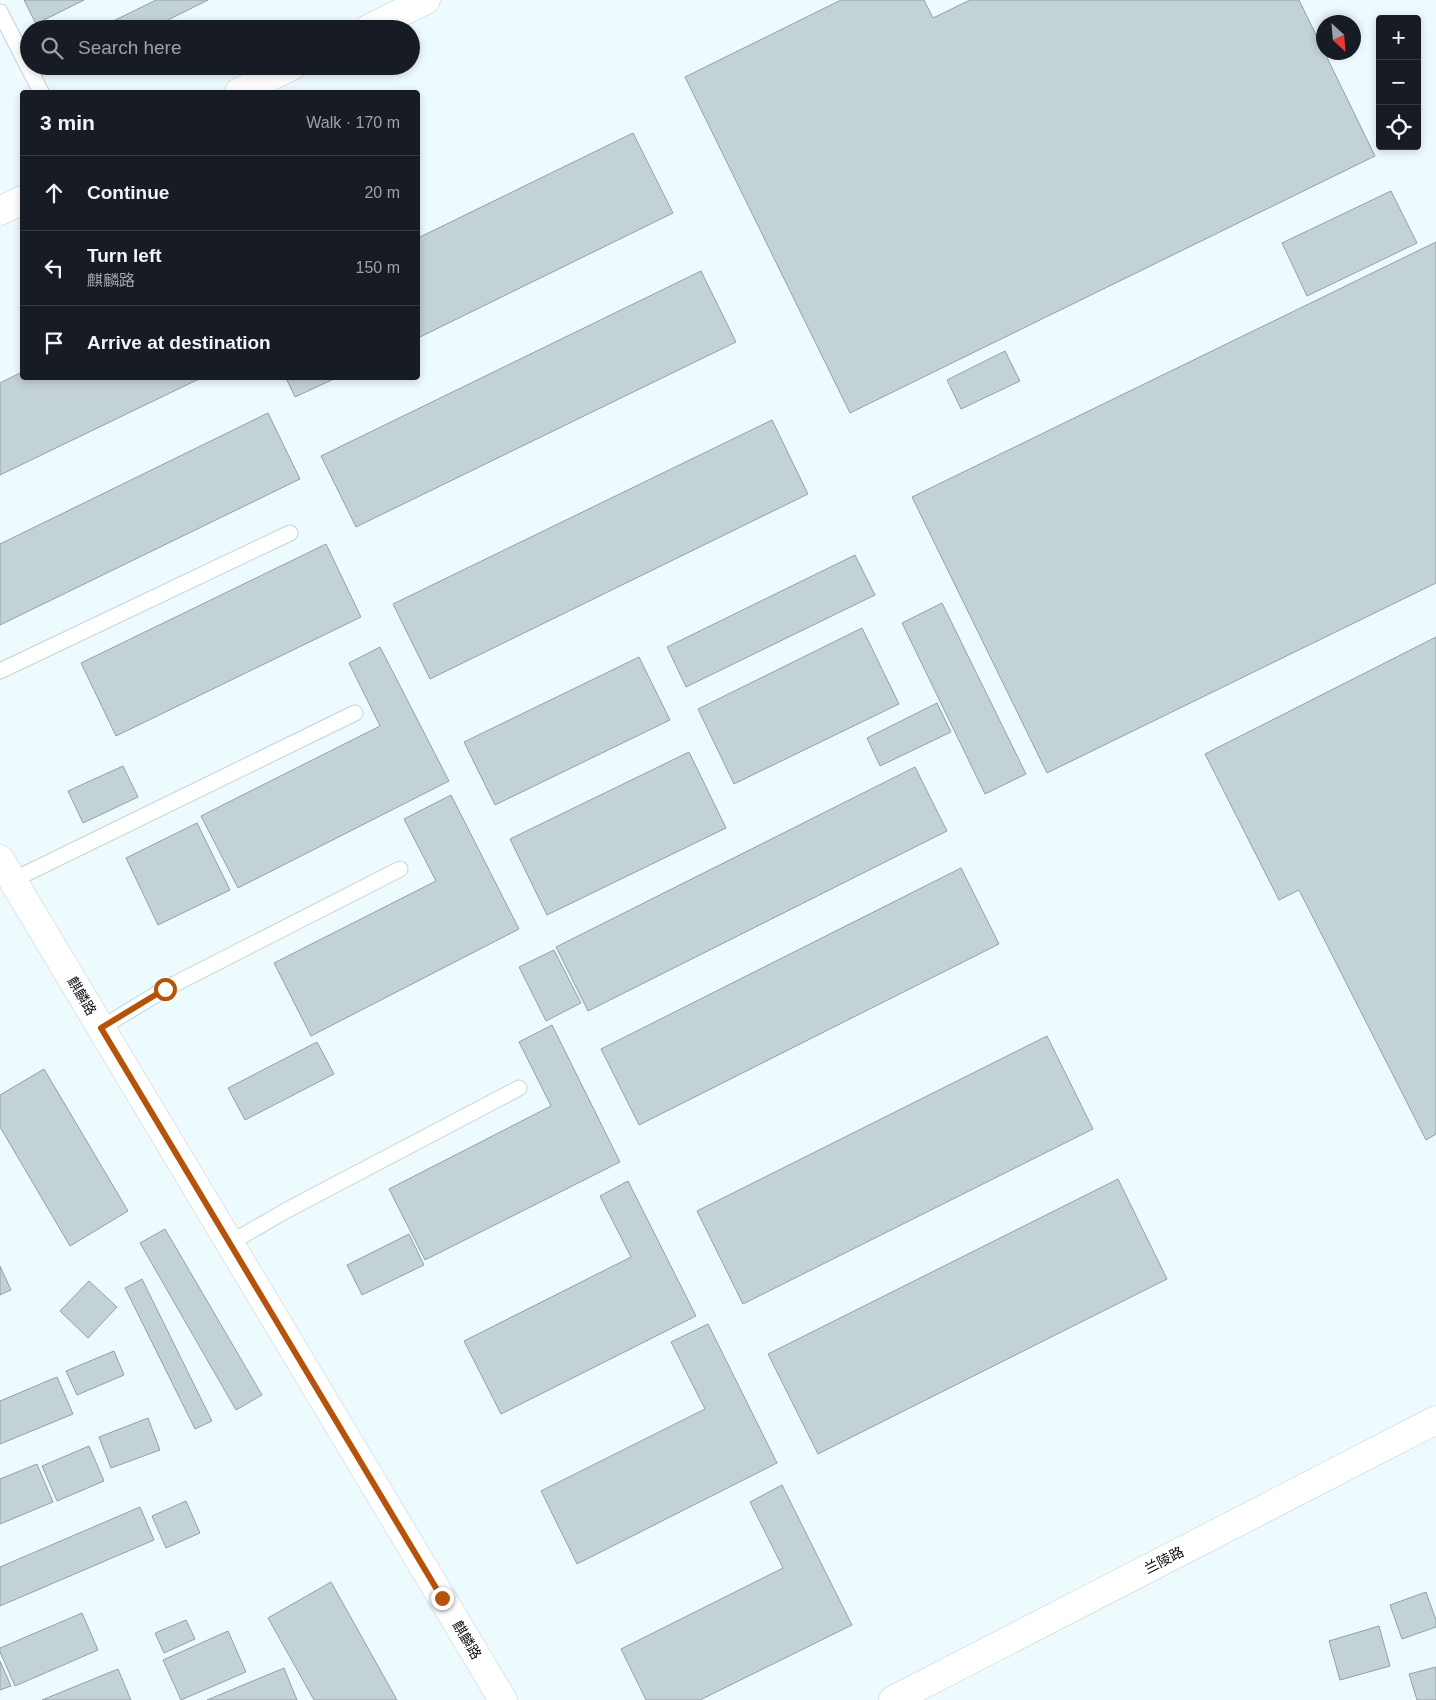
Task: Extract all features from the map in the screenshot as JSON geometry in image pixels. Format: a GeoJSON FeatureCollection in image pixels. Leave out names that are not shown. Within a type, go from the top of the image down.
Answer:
{"type":"FeatureCollection","features":[{"type":"Feature","properties":{"kind":"street"},"geometry":{"type":"LineString","coordinates":[[386,20],[426,0]]}},
{"type":"Feature","properties":{"kind":"street"},"geometry":{"type":"LineString","coordinates":[[243,90],[274,75]]}},
{"type":"Feature","properties":{"kind":"street"},"geometry":{"type":"LineString","coordinates":[[0,211],[20,201]]}},
{"type":"Feature","properties":{"kind":"street","name":"麒麟路"},"geometry":{"type":"LineString","coordinates":[[6,870],[503,1700]]}},
{"type":"Feature","properties":{"kind":"street","name":"兰陵路"},"geometry":{"type":"LineString","coordinates":[[892,1700],[1436,1420]]}},
{"type":"Feature","properties":{"kind":"lane"},"geometry":{"type":"LineString","coordinates":[[0,12],[20,51]]}},
{"type":"Feature","properties":{"kind":"lane"},"geometry":{"type":"LineString","coordinates":[[32,75],[40,90]]}},
{"type":"Feature","properties":{"kind":"lane"},"geometry":{"type":"LineString","coordinates":[[0,671],[290,533]]}},
{"type":"Feature","properties":{"kind":"lane"},"geometry":{"type":"LineString","coordinates":[[6,870],[356,712]]}},
{"type":"Feature","properties":{"kind":"lane"},"geometry":{"type":"LineString","coordinates":[[101,1028],[165,989],[400,869]]}},
{"type":"Feature","properties":{"kind":"lane"},"geometry":{"type":"LineString","coordinates":[[230,1243],[289,1209],[519,1088]]}},
{"type":"Feature","properties":{"kind":"building"},"geometry":{"type":"Polygon","coordinates":[[[24,0],[84,0],[44,20],[34,20],[24,0]]]}},
{"type":"Feature","properties":{"kind":"building"},"geometry":{"type":"Polygon","coordinates":[[[156,0],[208,0],[168,20],[115,20],[156,0]]]}},
{"type":"Feature","properties":{"kind":"building"},"geometry":{"type":"Polygon","coordinates":[[[841,0],[924,0],[933,18],[970,0],[1299,0],[1316,35],[1316,60],[1328,60],[1375,156],[850,413],[685,77],[841,0]]]}},
{"type":"Feature","properties":{"kind":"building"},"geometry":{"type":"Polygon","coordinates":[[[633,133],[673,213],[420,337],[420,237],[633,133]]]}},
{"type":"Feature","properties":{"kind":"building"},"geometry":{"type":"Polygon","coordinates":[[[1391,191],[1417,243],[1307,296],[1282,243],[1391,191]]]}},
{"type":"Feature","properties":{"kind":"building"},"geometry":{"type":"Polygon","coordinates":[[[1436,242],[1436,583],[1047,773],[912,497],[1436,242]]]}},
{"type":"Feature","properties":{"kind":"building"},"geometry":{"type":"Polygon","coordinates":[[[701,271],[736,342],[356,527],[321,456],[701,271]]]}},
{"type":"Feature","properties":{"kind":"building"},"geometry":{"type":"Polygon","coordinates":[[[1005,351],[1020,381],[961,409],[947,380],[1005,351]]]}},
{"type":"Feature","properties":{"kind":"building"},"geometry":{"type":"Polygon","coordinates":[[[20,373],[20,380],[197,380],[0,475],[0,383],[20,373]]]}},
{"type":"Feature","properties":{"kind":"building"},"geometry":{"type":"Polygon","coordinates":[[[287,380],[332,380],[295,397],[287,380]]]}},
{"type":"Feature","properties":{"kind":"building"},"geometry":{"type":"Polygon","coordinates":[[[268,413],[300,479],[0,625],[0,544],[268,413]]]}},
{"type":"Feature","properties":{"kind":"building"},"geometry":{"type":"Polygon","coordinates":[[[772,420],[808,494],[430,679],[393,604],[772,420]]]}},
{"type":"Feature","properties":{"kind":"building"},"geometry":{"type":"Polygon","coordinates":[[[326,544],[361,617],[116,736],[81,663],[326,544]]]}},
{"type":"Feature","properties":{"kind":"building"},"geometry":{"type":"Polygon","coordinates":[[[855,555],[875,595],[686,687],[667,647],[855,555]]]}},
{"type":"Feature","properties":{"kind":"building"},"geometry":{"type":"Polygon","coordinates":[[[942,603],[1026,774],[985,794],[902,623],[942,603]]]}},
{"type":"Feature","properties":{"kind":"building"},"geometry":{"type":"Polygon","coordinates":[[[862,628],[899,704],[734,784],[698,709],[862,628]]]}},
{"type":"Feature","properties":{"kind":"building"},"geometry":{"type":"Polygon","coordinates":[[[1436,637],[1436,1134],[1426,1140],[1299,890],[1279,900],[1205,754],[1436,637]]]}},
{"type":"Feature","properties":{"kind":"building"},"geometry":{"type":"Polygon","coordinates":[[[380,647],[449,781],[238,888],[201,816],[380,726],[349,663],[380,647]]]}},
{"type":"Feature","properties":{"kind":"building"},"geometry":{"type":"Polygon","coordinates":[[[639,657],[670,720],[495,805],[464,742],[639,657]]]}},
{"type":"Feature","properties":{"kind":"building"},"geometry":{"type":"Polygon","coordinates":[[[937,703],[951,732],[880,766],[867,738],[937,703]]]}},
{"type":"Feature","properties":{"kind":"building"},"geometry":{"type":"Polygon","coordinates":[[[689,752],[726,828],[547,915],[510,839],[689,752]]]}},
{"type":"Feature","properties":{"kind":"building"},"geometry":{"type":"Polygon","coordinates":[[[123,766],[138,797],[83,823],[68,791],[123,766]]]}},
{"type":"Feature","properties":{"kind":"building"},"geometry":{"type":"Polygon","coordinates":[[[915,767],[947,831],[588,1011],[556,947],[915,767]]]}},
{"type":"Feature","properties":{"kind":"building"},"geometry":{"type":"Polygon","coordinates":[[[451,795],[519,929],[311,1036],[274,963],[436,881],[404,819],[451,795]]]}},
{"type":"Feature","properties":{"kind":"building"},"geometry":{"type":"Polygon","coordinates":[[[197,823],[230,890],[158,925],[126,858],[197,823]]]}},
{"type":"Feature","properties":{"kind":"building"},"geometry":{"type":"Polygon","coordinates":[[[961,868],[999,944],[639,1125],[601,1049],[961,868]]]}},
{"type":"Feature","properties":{"kind":"building"},"geometry":{"type":"Polygon","coordinates":[[[554,950],[581,1003],[546,1021],[519,967],[554,950]]]}},
{"type":"Feature","properties":{"kind":"building"},"geometry":{"type":"Polygon","coordinates":[[[552,1025],[620,1162],[425,1260],[389,1189],[551,1106],[519,1042],[552,1025]]]}},
{"type":"Feature","properties":{"kind":"building"},"geometry":{"type":"Polygon","coordinates":[[[1047,1036],[1093,1129],[743,1304],[697,1211],[1047,1036]]]}},
{"type":"Feature","properties":{"kind":"building"},"geometry":{"type":"Polygon","coordinates":[[[317,1042],[334,1074],[245,1120],[228,1088],[317,1042]]]}},
{"type":"Feature","properties":{"kind":"building"},"geometry":{"type":"Polygon","coordinates":[[[44,1069],[128,1211],[70,1246],[0,1127],[0,1095],[44,1069]]]}},
{"type":"Feature","properties":{"kind":"building"},"geometry":{"type":"Polygon","coordinates":[[[1118,1179],[1167,1279],[818,1454],[768,1354],[1118,1179]]]}},
{"type":"Feature","properties":{"kind":"building"},"geometry":{"type":"Polygon","coordinates":[[[628,1181],[696,1316],[501,1414],[464,1341],[631,1257],[600,1196],[628,1181]]]}},
{"type":"Feature","properties":{"kind":"building"},"geometry":{"type":"Polygon","coordinates":[[[165,1229],[262,1395],[236,1410],[140,1243],[165,1229]]]}},
{"type":"Feature","properties":{"kind":"building"},"geometry":{"type":"Polygon","coordinates":[[[409,1234],[424,1265],[362,1295],[347,1265],[409,1234]]]}},
{"type":"Feature","properties":{"kind":"building"},"geometry":{"type":"Polygon","coordinates":[[[0,1266],[11,1290],[0,1295],[0,1266]]]}},
{"type":"Feature","properties":{"kind":"building"},"geometry":{"type":"Polygon","coordinates":[[[142,1279],[212,1421],[195,1429],[125,1288],[142,1279]]]}},
{"type":"Feature","properties":{"kind":"building"},"geometry":{"type":"Polygon","coordinates":[[[89,1281],[117,1307],[88,1338],[60,1311],[89,1281]]]}},
{"type":"Feature","properties":{"kind":"building"},"geometry":{"type":"Polygon","coordinates":[[[708,1324],[777,1463],[577,1564],[541,1491],[705,1409],[671,1342],[708,1324]]]}},
{"type":"Feature","properties":{"kind":"building"},"geometry":{"type":"Polygon","coordinates":[[[114,1351],[124,1375],[77,1395],[66,1371],[114,1351]]]}},
{"type":"Feature","properties":{"kind":"building"},"geometry":{"type":"Polygon","coordinates":[[[57,1377],[73,1414],[0,1444],[0,1401],[57,1377]]]}},
{"type":"Feature","properties":{"kind":"building"},"geometry":{"type":"Polygon","coordinates":[[[148,1418],[160,1450],[111,1468],[99,1437],[148,1418]]]}},
{"type":"Feature","properties":{"kind":"building"},"geometry":{"type":"Polygon","coordinates":[[[89,1446],[104,1481],[57,1501],[42,1466],[89,1446]]]}},
{"type":"Feature","properties":{"kind":"building"},"geometry":{"type":"Polygon","coordinates":[[[37,1464],[53,1502],[0,1524],[0,1479],[37,1464]]]}},
{"type":"Feature","properties":{"kind":"building"},"geometry":{"type":"Polygon","coordinates":[[[782,1485],[852,1625],[700,1700],[646,1700],[621,1649],[783,1568],[750,1502],[782,1485]]]}},
{"type":"Feature","properties":{"kind":"building"},"geometry":{"type":"Polygon","coordinates":[[[186,1501],[200,1533],[166,1548],[152,1516],[186,1501]]]}},
{"type":"Feature","properties":{"kind":"building"},"geometry":{"type":"Polygon","coordinates":[[[140,1507],[154,1540],[0,1606],[0,1567],[140,1507]]]}},
{"type":"Feature","properties":{"kind":"building"},"geometry":{"type":"Polygon","coordinates":[[[331,1582],[397,1700],[314,1700],[268,1618],[331,1582]]]}},
{"type":"Feature","properties":{"kind":"building"},"geometry":{"type":"Polygon","coordinates":[[[1426,1592],[1436,1620],[1436,1627],[1402,1639],[1390,1605],[1426,1592]]]}},
{"type":"Feature","properties":{"kind":"building"},"geometry":{"type":"Polygon","coordinates":[[[82,1613],[98,1650],[15,1686],[0,1648],[82,1613]]]}},
{"type":"Feature","properties":{"kind":"building"},"geometry":{"type":"Polygon","coordinates":[[[186,1620],[195,1639],[164,1653],[155,1633],[186,1620]]]}},
{"type":"Feature","properties":{"kind":"building"},"geometry":{"type":"Polygon","coordinates":[[[1379,1626],[1390,1666],[1340,1680],[1329,1641],[1379,1626]]]}},
{"type":"Feature","properties":{"kind":"building"},"geometry":{"type":"Polygon","coordinates":[[[228,1631],[246,1672],[181,1700],[163,1660],[228,1631]]]}},
{"type":"Feature","properties":{"kind":"building"},"geometry":{"type":"Polygon","coordinates":[[[0,1661],[11,1686],[0,1690],[0,1661]]]}},
{"type":"Feature","properties":{"kind":"building"},"geometry":{"type":"Polygon","coordinates":[[[1436,1667],[1436,1700],[1417,1700],[1409,1674],[1436,1667]]]}},
{"type":"Feature","properties":{"kind":"building"},"geometry":{"type":"Polygon","coordinates":[[[284,1668],[297,1700],[207,1700],[284,1668]]]}},
{"type":"Feature","properties":{"kind":"building"},"geometry":{"type":"Polygon","coordinates":[[[118,1669],[131,1700],[42,1700],[118,1669]]]}},
{"type":"Feature","properties":{"kind":"route"},"geometry":{"type":"LineString","coordinates":[[165,989],[101,1028],[442,1598]]}}]}
